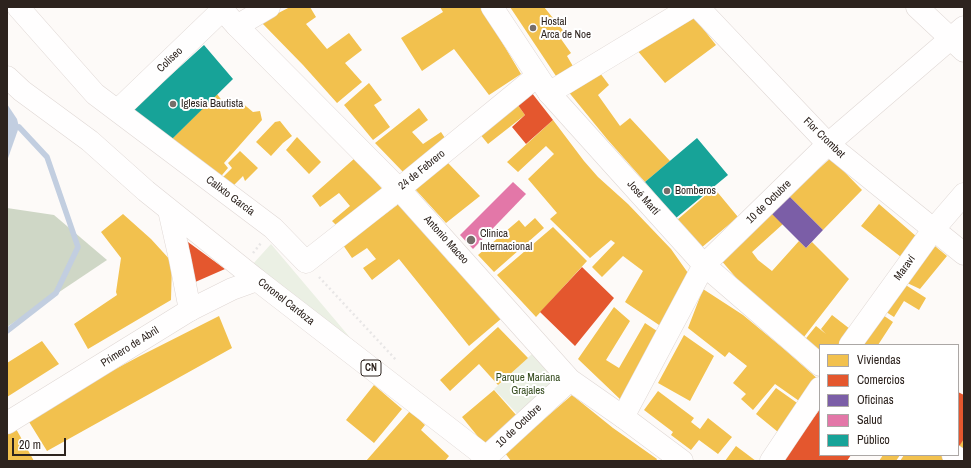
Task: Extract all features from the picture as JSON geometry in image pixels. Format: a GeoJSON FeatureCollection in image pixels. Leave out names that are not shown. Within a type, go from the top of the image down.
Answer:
{"type":"FeatureCollection","features":[{"type":"Feature","properties":{"kind":"street","name":"Calixto García"},"geometry":{"type":"LineString","coordinates":[[18,7],[95,94],[272,228],[306,262]]}},
{"type":"Feature","properties":{"kind":"street"},"geometry":{"type":"LineString","coordinates":[[237,26],[269,7]]}},
{"type":"Feature","properties":{"kind":"street","name":"José Martí"},"geometry":{"type":"LineString","coordinates":[[492,7],[543,84],[704,265],[819,364]]}},
{"type":"Feature","properties":{"kind":"street","name":"24 de Febrero"},"geometry":{"type":"LineString","coordinates":[[306,262],[399,189],[543,84],[691,7]]}},
{"type":"Feature","properties":{"kind":"street","name":"Flor Crombet"},"geometry":{"type":"LineString","coordinates":[[698,7],[828,144],[964,254]]}},
{"type":"Feature","properties":{"kind":"street"},"geometry":{"type":"LineString","coordinates":[[917,7],[960,38]]}},
{"type":"Feature","properties":{"kind":"street","name":"Coliseo"},"geometry":{"type":"LineString","coordinates":[[118,110],[221,9]]}},
{"type":"Feature","properties":{"kind":"street","name":"Antonio Maceo"},"geometry":{"type":"LineString","coordinates":[[221,9],[399,189],[570,380],[682,461]]}},
{"type":"Feature","properties":{"kind":"street","name":"10 de Octubre"},"geometry":{"type":"LineString","coordinates":[[623,417],[704,265],[828,144],[960,38]]}},
{"type":"Feature","properties":{"kind":"street","name":"Coronel Cardoza"},"geometry":{"type":"LineString","coordinates":[[7,77],[22,91],[90,141],[168,210],[486,460]]}},
{"type":"Feature","properties":{"kind":"street","name":"Maraví"},"geometry":{"type":"LineString","coordinates":[[851,344],[933,230],[964,194]]}},
{"type":"Feature","properties":{"kind":"street"},"geometry":{"type":"LineString","coordinates":[[168,210],[190,310]]}},
{"type":"Feature","properties":{"kind":"street","name":"Primero de Abril"},"geometry":{"type":"LineString","coordinates":[[7,423],[190,310],[232,289],[257,280]]}},
{"type":"Feature","properties":{"kind":"street","name":"10 de Octubre"},"geometry":{"type":"LineString","coordinates":[[486,460],[570,380]]}},
{"type":"Feature","properties":{"kind":"street"},"geometry":{"type":"LineString","coordinates":[[771,461],[819,389]]}},
{"type":"Feature","properties":{"kind":"path"},"geometry":{"type":"LineString","coordinates":[[306,262],[400,365]]}},
{"type":"Feature","properties":{"kind":"green space"},"geometry":{"type":"Polygon","coordinates":[[[7,208],[54,215],[107,260],[7,327],[7,208]]]}},
{"type":"Feature","properties":{"kind":"green space"},"geometry":{"type":"Polygon","coordinates":[[[271,244],[358,347],[252,265],[271,244]]]}},
{"type":"Feature","properties":{"kind":"green space","name":"Parque Mariana Grajales"},"geometry":{"type":"Polygon","coordinates":[[[533,353],[555,377],[556,385],[520,417],[494,389],[533,353]]]}},
{"type":"Feature","properties":{"kind":"water"},"geometry":{"type":"Polygon","coordinates":[[[7,104],[17,119],[19,127],[7,161],[7,104]]]}},
{"type":"Feature","properties":{"kind":"building: Viviendas"},"geometry":{"type":"Polygon","coordinates":[[[290,7],[310,7],[316,17],[306,24],[327,49],[349,33],[362,50],[345,63],[362,82],[337,103],[303,65],[261,22],[290,7]]]}},
{"type":"Feature","properties":{"kind":"building: Viviendas"},"geometry":{"type":"Polygon","coordinates":[[[440,7],[481,7],[521,74],[489,95],[454,49],[422,71],[401,38],[443,12],[440,7]]]}},
{"type":"Feature","properties":{"kind":"building: Viviendas"},"geometry":{"type":"Polygon","coordinates":[[[510,7],[544,7],[566,34],[561,39],[571,53],[567,56],[574,68],[558,79],[510,7]]]}},
{"type":"Feature","properties":{"kind":"building: Viviendas"},"geometry":{"type":"Polygon","coordinates":[[[693,16],[716,45],[665,83],[636,49],[693,16]]]}},
{"type":"Feature","properties":{"kind":"building: Viviendas"},"geometry":{"type":"Polygon","coordinates":[[[597,69],[609,85],[598,95],[620,126],[630,118],[670,161],[645,182],[567,90],[597,69]]]}},
{"type":"Feature","properties":{"kind":"building: Viviendas"},"geometry":{"type":"Polygon","coordinates":[[[369,83],[382,100],[374,105],[390,127],[373,140],[344,105],[369,83]]]}},
{"type":"Feature","properties":{"kind":"building: Viviendas"},"geometry":{"type":"Polygon","coordinates":[[[217,94],[229,110],[241,102],[253,112],[260,111],[262,120],[224,163],[228,168],[217,181],[167,144],[217,94]]]}},
{"type":"Feature","properties":{"kind":"building: Viviendas"},"geometry":{"type":"Polygon","coordinates":[[[515,101],[525,115],[488,144],[479,133],[515,101]]]}},
{"type":"Feature","properties":{"kind":"building: Viviendas"},"geometry":{"type":"Polygon","coordinates":[[[419,108],[428,120],[412,132],[423,144],[441,132],[447,141],[406,175],[375,143],[419,108]]]}},
{"type":"Feature","properties":{"kind":"building: Viviendas"},"geometry":{"type":"Polygon","coordinates":[[[553,120],[598,177],[628,204],[671,249],[688,273],[662,327],[625,302],[643,271],[623,256],[602,277],[592,267],[615,243],[611,240],[590,258],[550,219],[557,213],[528,179],[554,154],[546,146],[518,172],[507,162],[553,120]]]}},
{"type":"Feature","properties":{"kind":"building: Viviendas"},"geometry":{"type":"Polygon","coordinates":[[[280,121],[292,136],[271,156],[256,142],[275,122],[280,121]]]}},
{"type":"Feature","properties":{"kind":"building: Viviendas"},"geometry":{"type":"Polygon","coordinates":[[[297,137],[321,162],[309,174],[286,150],[297,137]]]}},
{"type":"Feature","properties":{"kind":"building: Viviendas"},"geometry":{"type":"Polygon","coordinates":[[[240,151],[258,168],[245,181],[243,176],[233,186],[221,179],[232,168],[228,163],[240,151]]]}},
{"type":"Feature","properties":{"kind":"building: Viviendas"},"geometry":{"type":"Polygon","coordinates":[[[355,158],[384,191],[340,229],[332,221],[350,206],[339,193],[320,207],[312,196],[355,158]]]}},
{"type":"Feature","properties":{"kind":"building: Viviendas"},"geometry":{"type":"Polygon","coordinates":[[[831,158],[862,190],[823,230],[788,195],[831,158]]]}},
{"type":"Feature","properties":{"kind":"building: Viviendas"},"geometry":{"type":"Polygon","coordinates":[[[448,163],[480,196],[446,223],[415,189],[448,163]]]}},
{"type":"Feature","properties":{"kind":"building: Viviendas"},"geometry":{"type":"Polygon","coordinates":[[[714,188],[738,217],[701,248],[677,220],[714,188]]]}},
{"type":"Feature","properties":{"kind":"building: Viviendas"},"geometry":{"type":"Polygon","coordinates":[[[400,203],[449,262],[471,283],[502,318],[469,346],[399,259],[372,280],[363,268],[376,259],[367,248],[352,258],[343,245],[400,203]]]}},
{"type":"Feature","properties":{"kind":"building: Viviendas"},"geometry":{"type":"Polygon","coordinates":[[[879,204],[917,237],[901,257],[861,226],[879,204]]]}},
{"type":"Feature","properties":{"kind":"building: Viviendas"},"geometry":{"type":"Polygon","coordinates":[[[769,211],[783,224],[752,252],[758,260],[772,271],[799,241],[806,248],[812,242],[849,279],[800,342],[738,280],[720,259],[769,211]]]}},
{"type":"Feature","properties":{"kind":"building: Viviendas"},"geometry":{"type":"Polygon","coordinates":[[[123,214],[151,239],[172,262],[171,300],[88,349],[74,324],[117,295],[116,292],[121,258],[101,232],[123,214]]]}},
{"type":"Feature","properties":{"kind":"building: Viviendas"},"geometry":{"type":"Polygon","coordinates":[[[535,218],[544,228],[494,272],[478,255],[519,220],[525,227],[535,218]]]}},
{"type":"Feature","properties":{"kind":"building: Viviendas"},"geometry":{"type":"Polygon","coordinates":[[[553,227],[587,261],[536,317],[497,275],[553,227]]]}},
{"type":"Feature","properties":{"kind":"building: Viviendas"},"geometry":{"type":"Polygon","coordinates":[[[930,242],[947,256],[920,289],[905,282],[930,242]]]}},
{"type":"Feature","properties":{"kind":"building: Viviendas"},"geometry":{"type":"Polygon","coordinates":[[[901,282],[926,298],[919,310],[904,301],[894,317],[883,310],[901,282]]]}},
{"type":"Feature","properties":{"kind":"building: Viviendas"},"geometry":{"type":"Polygon","coordinates":[[[703,289],[743,315],[819,380],[802,403],[775,384],[753,410],[741,399],[746,394],[733,383],[747,366],[729,352],[725,357],[688,328],[703,289]]]}},
{"type":"Feature","properties":{"kind":"building: Viviendas"},"geometry":{"type":"Polygon","coordinates":[[[614,307],[630,321],[606,360],[619,368],[645,323],[660,333],[623,402],[578,359],[614,307]]]}},
{"type":"Feature","properties":{"kind":"building: Viviendas"},"geometry":{"type":"Polygon","coordinates":[[[880,313],[893,322],[879,344],[860,344],[880,313]]]}},
{"type":"Feature","properties":{"kind":"building: Viviendas"},"geometry":{"type":"Polygon","coordinates":[[[832,315],[850,329],[840,344],[819,344],[819,354],[803,342],[816,326],[826,334],[821,329],[832,315]]]}},
{"type":"Feature","properties":{"kind":"building: Viviendas"},"geometry":{"type":"Polygon","coordinates":[[[219,316],[232,348],[47,451],[26,417],[138,357],[219,316]]]}},
{"type":"Feature","properties":{"kind":"building: Viviendas"},"geometry":{"type":"Polygon","coordinates":[[[498,327],[528,358],[498,385],[479,364],[450,391],[440,380],[498,327]]]}},
{"type":"Feature","properties":{"kind":"building: Viviendas"},"geometry":{"type":"Polygon","coordinates":[[[684,335],[714,356],[690,401],[658,383],[684,335]]]}},
{"type":"Feature","properties":{"kind":"building: Viviendas"},"geometry":{"type":"Polygon","coordinates":[[[42,341],[59,364],[7,397],[7,363],[42,341]]]}},
{"type":"Feature","properties":{"kind":"building: Viviendas"},"geometry":{"type":"Polygon","coordinates":[[[374,385],[402,409],[374,443],[346,420],[374,385]]]}},
{"type":"Feature","properties":{"kind":"building: Viviendas"},"geometry":{"type":"Polygon","coordinates":[[[776,388],[800,405],[778,432],[756,414],[776,388]]]}},
{"type":"Feature","properties":{"kind":"building: Viviendas"},"geometry":{"type":"Polygon","coordinates":[[[494,390],[517,416],[484,444],[462,417],[494,390]]]}},
{"type":"Feature","properties":{"kind":"building: Viviendas"},"geometry":{"type":"Polygon","coordinates":[[[658,391],[694,418],[691,422],[700,429],[708,418],[732,437],[718,454],[699,440],[691,450],[671,435],[673,432],[644,410],[658,391]]]}},
{"type":"Feature","properties":{"kind":"building: Viviendas"},"geometry":{"type":"Polygon","coordinates":[[[572,395],[613,428],[657,459],[656,461],[511,461],[505,453],[572,395]]]}},
{"type":"Feature","properties":{"kind":"building: Viviendas"},"geometry":{"type":"Polygon","coordinates":[[[410,411],[425,425],[421,430],[449,456],[445,461],[366,461],[410,411]]]}},
{"type":"Feature","properties":{"kind":"building: Viviendas"},"geometry":{"type":"Polygon","coordinates":[[[15,427],[34,461],[7,461],[7,432],[15,427]]]}},
{"type":"Feature","properties":{"kind":"building: Viviendas"},"geometry":{"type":"Polygon","coordinates":[[[964,439],[964,450],[959,448],[964,439]]]}},
{"type":"Feature","properties":{"kind":"building: Viviendas"},"geometry":{"type":"Polygon","coordinates":[[[736,446],[756,461],[725,461],[736,446]]]}},
{"type":"Feature","properties":{"kind":"building: Viviendas"},"geometry":{"type":"Polygon","coordinates":[[[882,456],[899,456],[896,461],[879,461],[882,456]]]}},
{"type":"Feature","properties":{"kind":"building: Viviendas"},"geometry":{"type":"Polygon","coordinates":[[[903,456],[942,456],[949,461],[900,461],[903,456]]]}},
{"type":"Feature","properties":{"kind":"building: Comercios"},"geometry":{"type":"Polygon","coordinates":[[[528,88],[553,120],[526,144],[512,127],[525,115],[515,101],[528,88]]]}},
{"type":"Feature","properties":{"kind":"building: Comercios"},"geometry":{"type":"Polygon","coordinates":[[[188,242],[225,269],[193,283],[188,242]]]}},
{"type":"Feature","properties":{"kind":"building: Comercios"},"geometry":{"type":"Polygon","coordinates":[[[582,267],[614,298],[575,346],[540,312],[582,267]]]}},
{"type":"Feature","properties":{"kind":"building: Comercios"},"geometry":{"type":"Polygon","coordinates":[[[959,392],[964,395],[964,439],[959,446],[959,392]]]}},
{"type":"Feature","properties":{"kind":"building: Comercios"},"geometry":{"type":"Polygon","coordinates":[[[819,410],[819,456],[850,456],[847,461],[782,461],[819,410]]]}},
{"type":"Feature","properties":{"kind":"building: Oficinas"},"geometry":{"type":"Polygon","coordinates":[[[788,195],[823,230],[806,248],[769,211],[788,195]]]}},
{"type":"Feature","properties":{"kind":"building: Salud"},"geometry":{"type":"Polygon","coordinates":[[[513,182],[526,194],[473,249],[460,235],[513,182]]]}},
{"type":"Feature","properties":{"kind":"building: Público","name":"Iglesia Bautista"},"geometry":{"type":"Polygon","coordinates":[[[204,45],[233,79],[167,144],[128,114],[204,45]]]}},
{"type":"Feature","properties":{"kind":"building: Público"},"geometry":{"type":"Polygon","coordinates":[[[697,138],[728,175],[676,218],[645,182],[697,138]]]}},
{"type":"Feature","properties":{"kind":"waterway"},"geometry":{"type":"LineString","coordinates":[[7,331],[56,293],[78,247],[47,157],[19,127]]}},
{"type":"Feature","properties":{"kind":"place","name":"Hostal Arca de Noe"},"geometry":{"type":"Point","coordinates":[533,28]}},
{"type":"Feature","properties":{"kind":"place","name":"Iglesia Bautista"},"geometry":{"type":"Point","coordinates":[173,104]}},
{"type":"Feature","properties":{"kind":"place","name":"Bomberos"},"geometry":{"type":"Point","coordinates":[667,191]}},
{"type":"Feature","properties":{"kind":"place","name":"Clinica Internacional"},"geometry":{"type":"Point","coordinates":[471,240]}}]}
